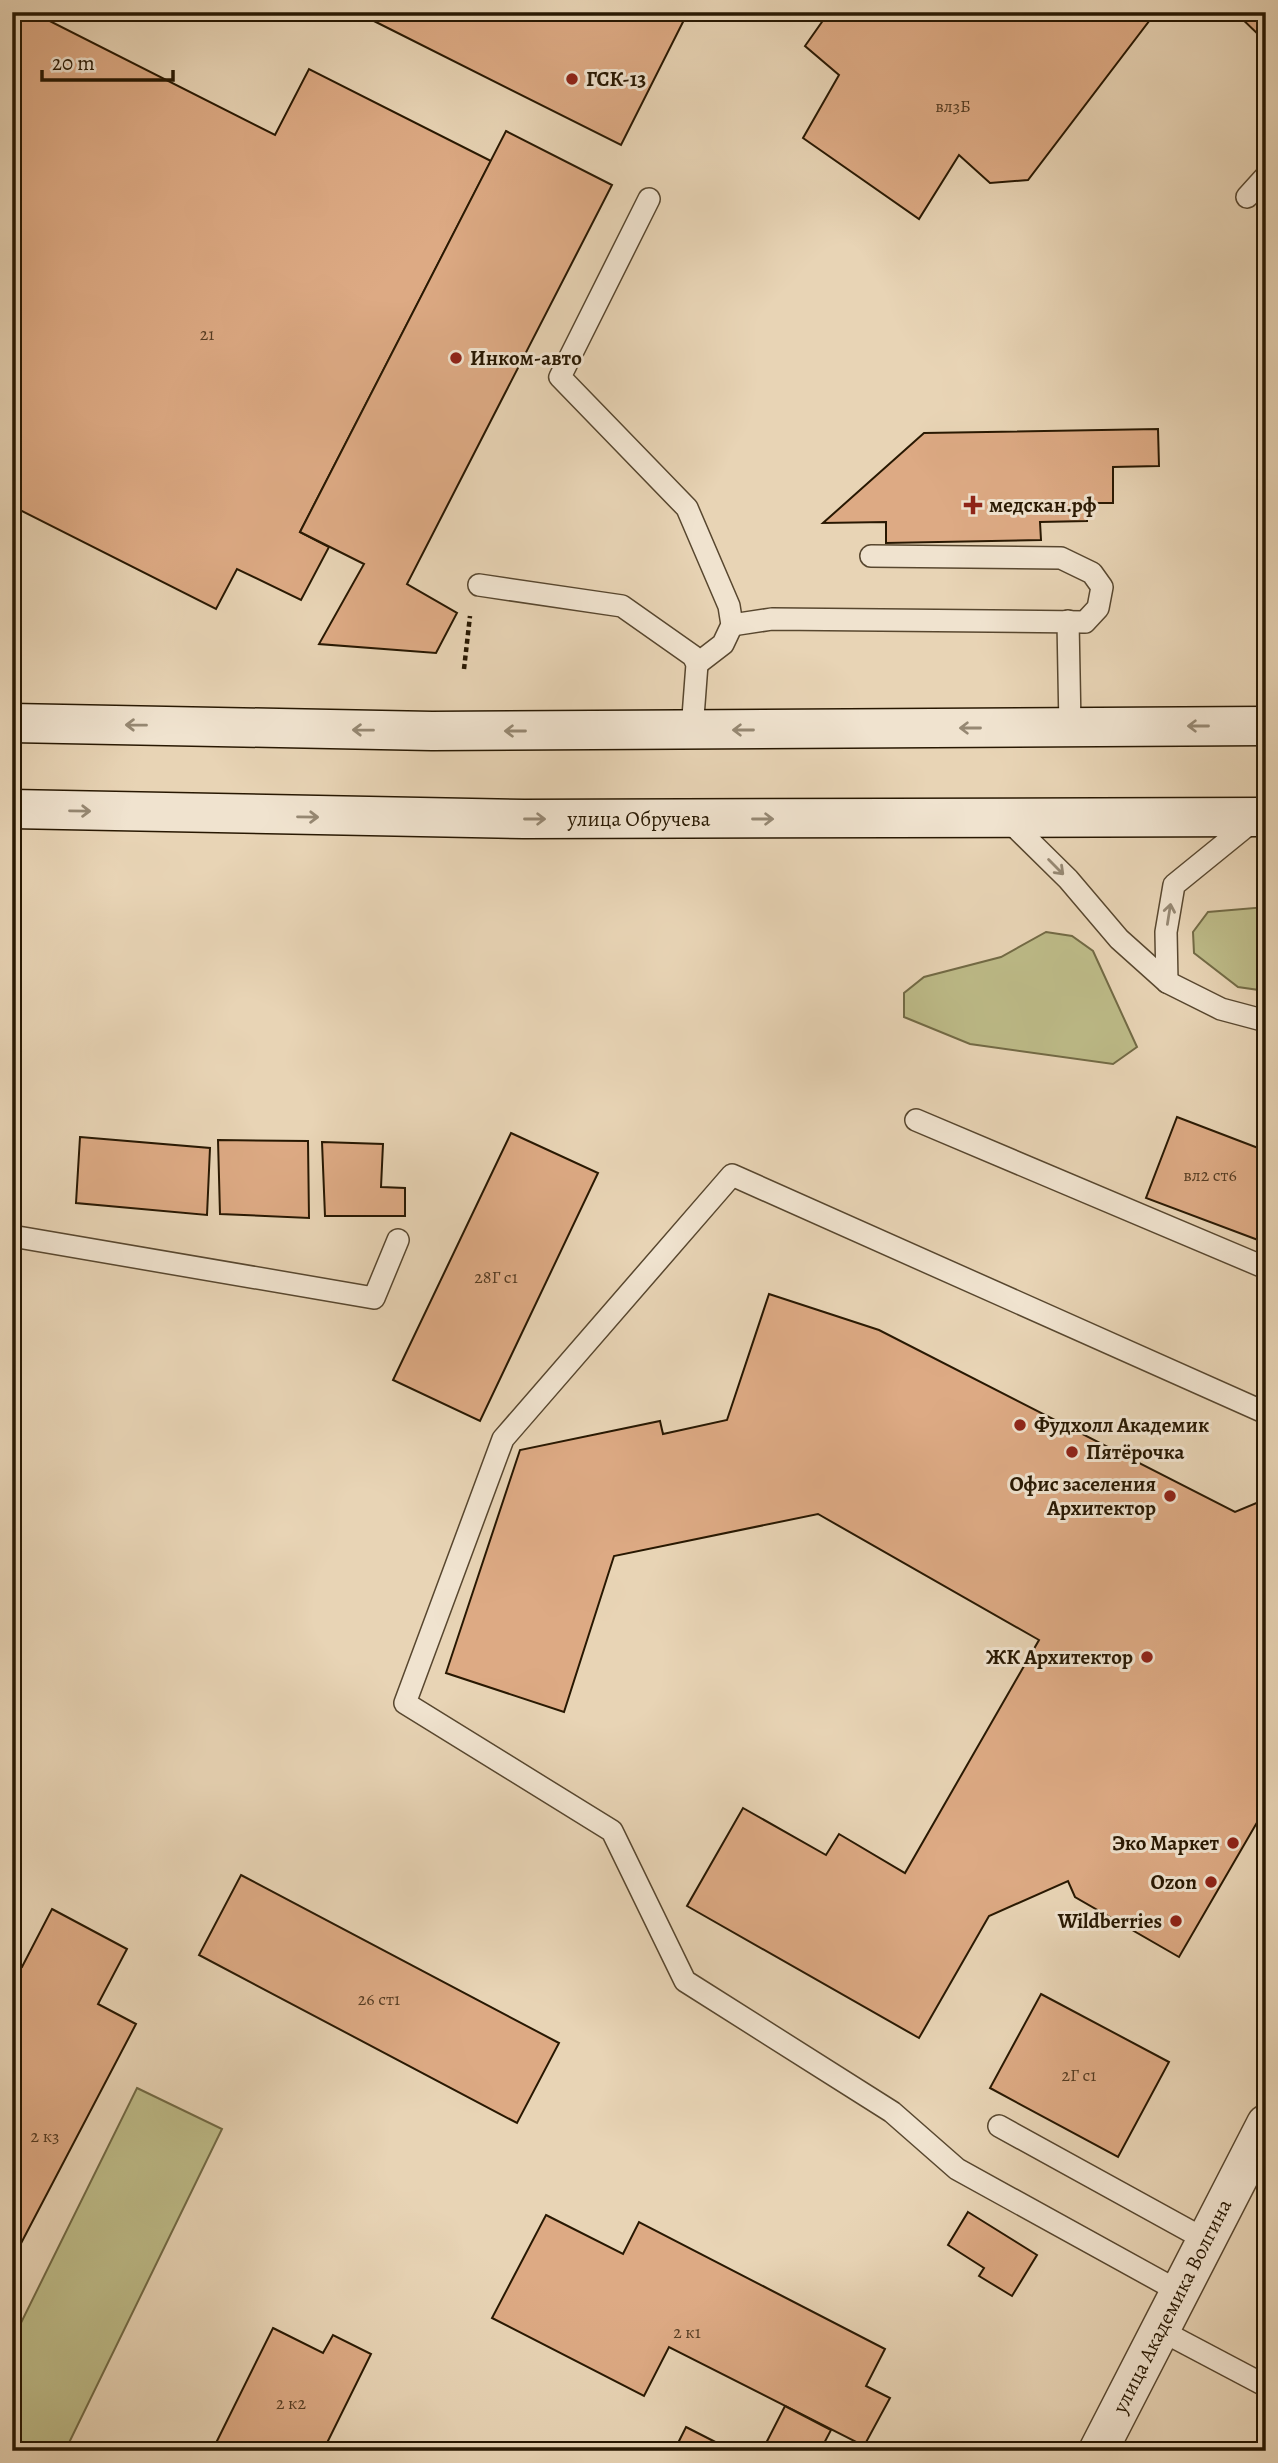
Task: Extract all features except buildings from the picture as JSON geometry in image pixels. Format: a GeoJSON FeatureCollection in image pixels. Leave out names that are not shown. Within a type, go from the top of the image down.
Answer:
{"type":"FeatureCollection","features":[{"type":"Feature","properties":{"kind":"main road"},"geometry":{"type":"LineString","coordinates":[[14,722],[432,731],[1266,726]]}},
{"type":"Feature","properties":{"kind":"main road","name":"улица Обручева"},"geometry":{"type":"LineString","coordinates":[[12,809],[323,817],[1262,817]]}},
{"type":"Feature","properties":{"kind":"main road","name":"улица Академика Волгина"},"geometry":{"type":"LineString","coordinates":[[1098,2451],[1266,2124]]}},
{"type":"Feature","properties":{"kind":"lane"},"geometry":{"type":"LineString","coordinates":[[1247,197],[1266,176]]}},
{"type":"Feature","properties":{"kind":"lane"},"geometry":{"type":"LineString","coordinates":[[649,199],[560,377],[687,508],[729,606],[732,625],[723,644],[697,664]]}},
{"type":"Feature","properties":{"kind":"lane"},"geometry":{"type":"LineString","coordinates":[[732,625],[772,619],[1085,622],[1098,608],[1102,587],[1092,573],[1061,558],[871,556]]}},
{"type":"Feature","properties":{"kind":"lane"},"geometry":{"type":"LineString","coordinates":[[479,585],[622,606],[693,656],[697,664],[692,730]]}},
{"type":"Feature","properties":{"kind":"lane"},"geometry":{"type":"LineString","coordinates":[[1068,621],[1070,727]]}},
{"type":"Feature","properties":{"kind":"lane"},"geometry":{"type":"LineString","coordinates":[[1167,982],[1166,932],[1174,886],[1262,817]]}},
{"type":"Feature","properties":{"kind":"lane"},"geometry":{"type":"LineString","coordinates":[[1007,819],[1068,879],[1119,939],[1167,982],[1221,1009],[1266,1021]]}},
{"type":"Feature","properties":{"kind":"lane"},"geometry":{"type":"LineString","coordinates":[[916,1120],[1266,1268]]}},
{"type":"Feature","properties":{"kind":"lane"},"geometry":{"type":"LineString","coordinates":[[1180,2292],[957,2169],[892,2112],[685,1981],[612,1831],[405,1703],[503,1439],[732,1175],[1266,1413]]}},
{"type":"Feature","properties":{"kind":"lane"},"geometry":{"type":"LineString","coordinates":[[12,1236],[374,1298],[398,1240]]}},
{"type":"Feature","properties":{"kind":"lane"},"geometry":{"type":"LineString","coordinates":[[999,2126],[1206,2240]]}},
{"type":"Feature","properties":{"kind":"lane"},"geometry":{"type":"LineString","coordinates":[[1160,2330],[1266,2386]]}},
{"type":"Feature","properties":{"kind":"path"},"geometry":{"type":"LineString","coordinates":[[464,670],[468,621]]}},
{"type":"Feature","properties":{"kind":"shaded area"},"geometry":{"type":"Polygon","coordinates":[[[1266,907],[1266,991],[1238,987],[1194,953],[1193,932],[1208,912],[1266,907]]]}},
{"type":"Feature","properties":{"kind":"shaded area"},"geometry":{"type":"Polygon","coordinates":[[[1046,932],[1072,936],[1093,951],[1137,1047],[1113,1064],[970,1044],[904,1017],[904,993],[924,977],[1001,957],[1046,932]]]}},
{"type":"Feature","properties":{"kind":"shaded area"},"geometry":{"type":"Polygon","coordinates":[[[137,2088],[222,2129],[65,2451],[12,2451],[12,2341],[137,2088]]]}},
{"type":"Feature","properties":{"kind":"place","name":"ГСК-13"},"geometry":{"type":"Point","coordinates":[572,79]}},
{"type":"Feature","properties":{"kind":"place","name":"Инком-авто"},"geometry":{"type":"Point","coordinates":[456,358]}},
{"type":"Feature","properties":{"kind":"place","name":"медскан.рф"},"geometry":{"type":"Point","coordinates":[973,505]}},
{"type":"Feature","properties":{"kind":"place","name":"Фудхолл Академик"},"geometry":{"type":"Point","coordinates":[1020,1425]}},
{"type":"Feature","properties":{"kind":"place","name":"Пятёрочка"},"geometry":{"type":"Point","coordinates":[1072,1452]}},
{"type":"Feature","properties":{"kind":"place","name":"Офис заселения Архитектор"},"geometry":{"type":"Point","coordinates":[1170,1496]}},
{"type":"Feature","properties":{"kind":"place","name":"ЖК Архитектор"},"geometry":{"type":"Point","coordinates":[1147,1657]}},
{"type":"Feature","properties":{"kind":"place","name":"Эко Маркет"},"geometry":{"type":"Point","coordinates":[1233,1843]}},
{"type":"Feature","properties":{"kind":"place","name":"Ozon"},"geometry":{"type":"Point","coordinates":[1211,1882]}},
{"type":"Feature","properties":{"kind":"place","name":"Wildberries"},"geometry":{"type":"Point","coordinates":[1176,1921]}}]}
